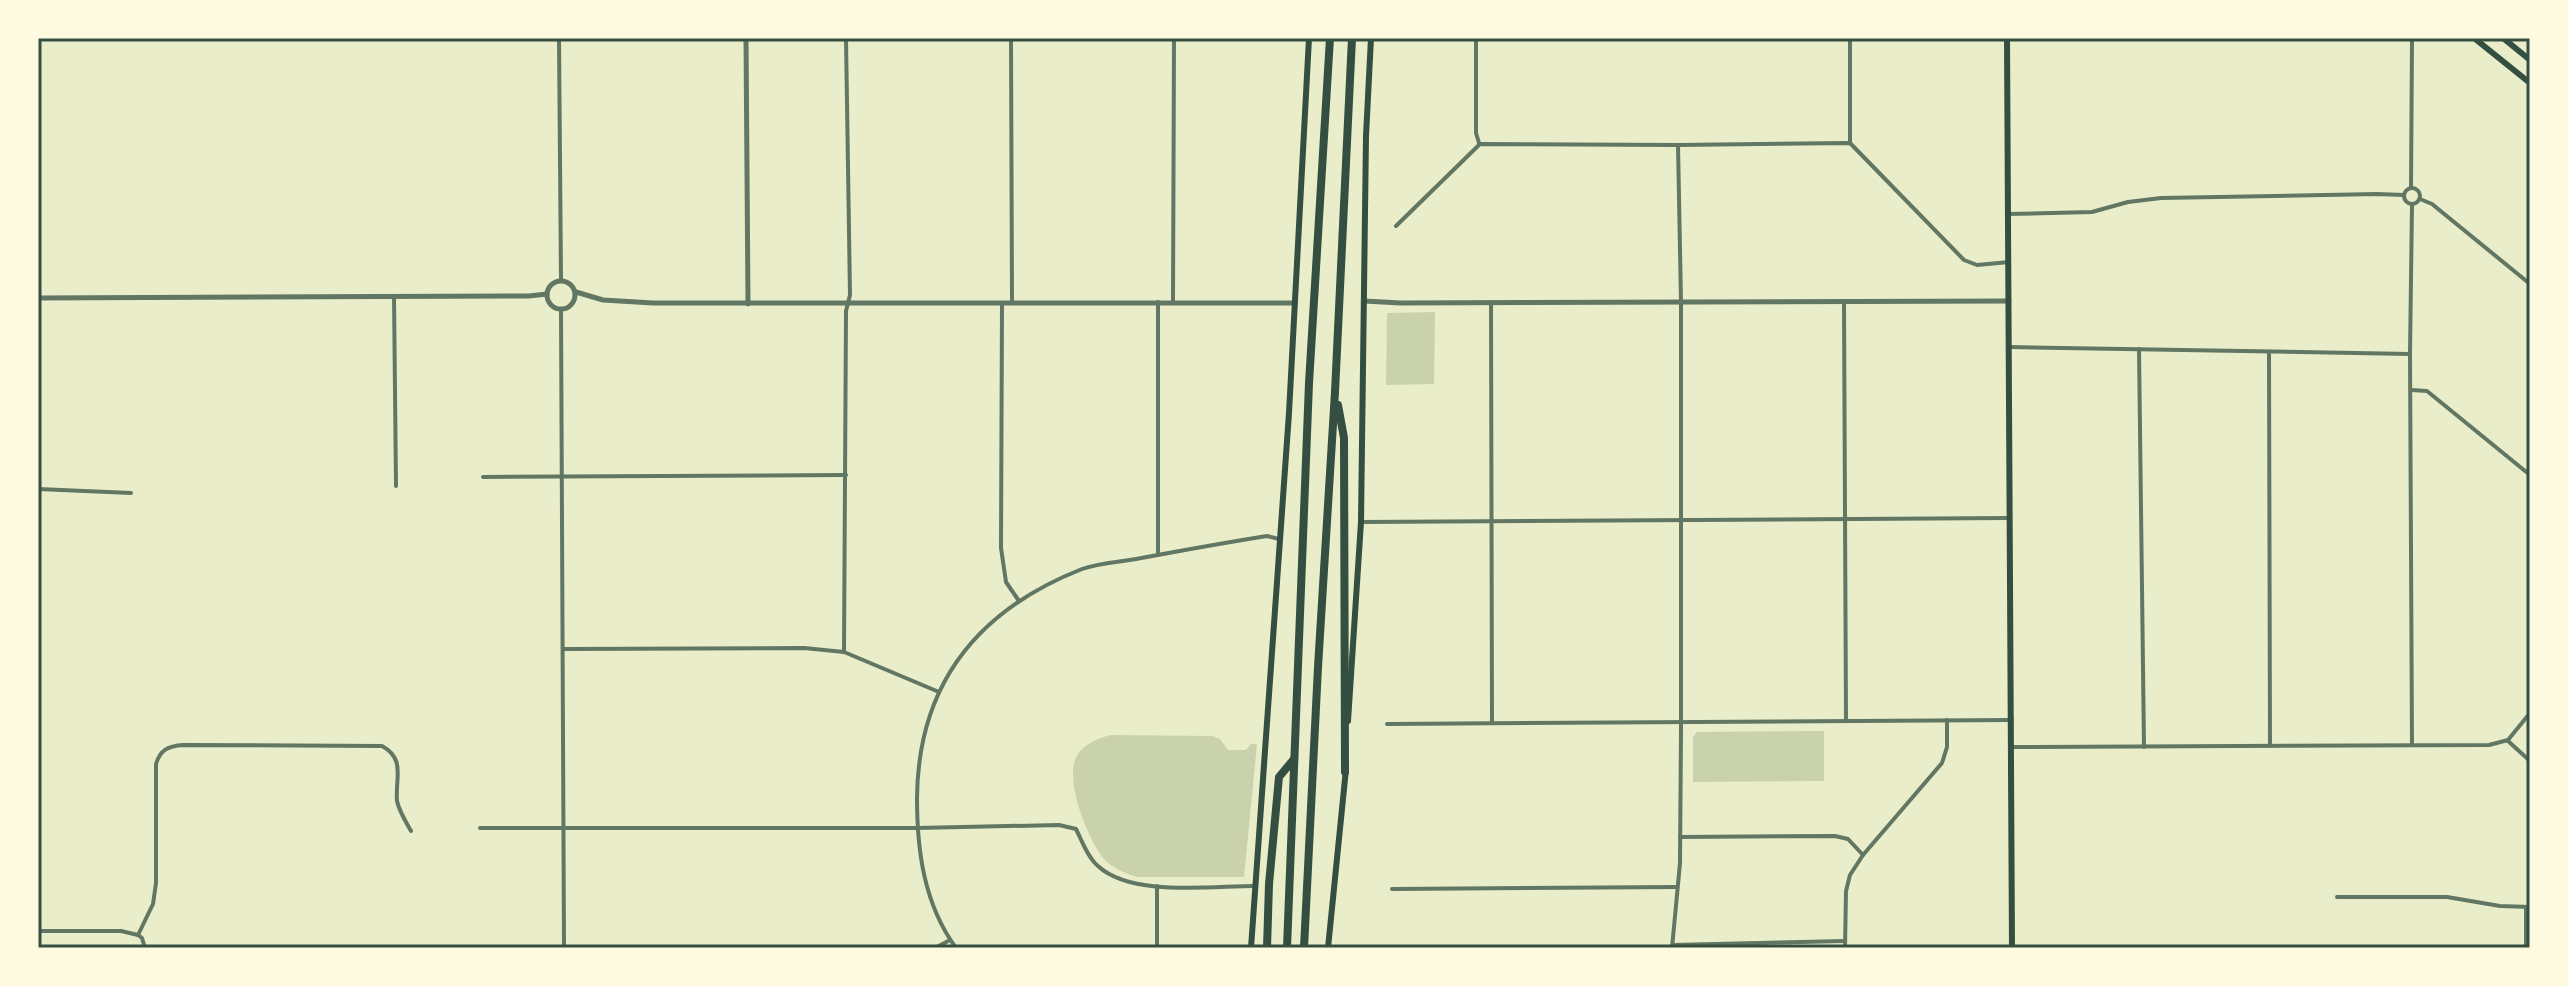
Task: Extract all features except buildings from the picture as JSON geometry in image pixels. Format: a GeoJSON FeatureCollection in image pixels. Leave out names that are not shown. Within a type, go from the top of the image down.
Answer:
{"type":"FeatureCollection","features":[{"type":"Feature","properties":{"kind":"highway"},"geometry":{"type":"LineString","coordinates":[[1287,948],[1309,383],[1330,38]]}},
{"type":"Feature","properties":{"kind":"highway"},"geometry":{"type":"LineString","coordinates":[[1304,948],[1352,38]]}},
{"type":"Feature","properties":{"kind":"highway"},"geometry":{"type":"LineString","coordinates":[[1335,392],[1344,438],[1345,772]]}},
{"type":"Feature","properties":{"kind":"highway"},"geometry":{"type":"LineString","coordinates":[[1267,948],[1269,884],[1279,777],[1295,759]]}},
{"type":"Feature","properties":{"kind":"main road"},"geometry":{"type":"LineString","coordinates":[[1251,948],[1295,303],[1309,38]]}},
{"type":"Feature","properties":{"kind":"main road"},"geometry":{"type":"LineString","coordinates":[[1328,948],[1345,772],[1361,522],[1366,136],[1371,38]]}},
{"type":"Feature","properties":{"kind":"main road"},"geometry":{"type":"LineString","coordinates":[[2007,38],[2012,948]]}},
{"type":"Feature","properties":{"kind":"main road"},"geometry":{"type":"LineString","coordinates":[[2474,38],[2530,83]]}},
{"type":"Feature","properties":{"kind":"main road"},"geometry":{"type":"LineString","coordinates":[[2503,38],[2530,60]]}},
{"type":"Feature","properties":{"kind":"street"},"geometry":{"type":"LineString","coordinates":[[559,38],[561,280]]}},
{"type":"Feature","properties":{"kind":"street"},"geometry":{"type":"LineString","coordinates":[[746,38],[748,304]]}},
{"type":"Feature","properties":{"kind":"street"},"geometry":{"type":"LineString","coordinates":[[844,652],[850,295],[846,38]]}},
{"type":"Feature","properties":{"kind":"street"},"geometry":{"type":"LineString","coordinates":[[1011,38],[1012,302]]}},
{"type":"Feature","properties":{"kind":"street"},"geometry":{"type":"LineString","coordinates":[[1173,302],[1174,38]]}},
{"type":"Feature","properties":{"kind":"street"},"geometry":{"type":"LineString","coordinates":[[1476,38],[1476,133],[1480,144]]}},
{"type":"Feature","properties":{"kind":"street"},"geometry":{"type":"LineString","coordinates":[[1850,38],[1850,143],[1964,260],[1977,265],[2009,262]]}},
{"type":"Feature","properties":{"kind":"street"},"geometry":{"type":"LineString","coordinates":[[2007,38],[2038,38]]}},
{"type":"Feature","properties":{"kind":"street"},"geometry":{"type":"LineString","coordinates":[[2008,214],[2092,212],[2128,202],[2161,198],[2404,195],[2411,188],[2412,38]]}},
{"type":"Feature","properties":{"kind":"street"},"geometry":{"type":"LineString","coordinates":[[1396,226],[1480,144],[1850,143]]}},
{"type":"Feature","properties":{"kind":"street"},"geometry":{"type":"LineString","coordinates":[[1678,145],[1681,723],[1680,837],[1672,946],[1845,941]]}},
{"type":"Feature","properties":{"kind":"street"},"geometry":{"type":"LineString","coordinates":[[2411,188],[2418,190],[2420,199]]}},
{"type":"Feature","properties":{"kind":"street"},"geometry":{"type":"LineString","coordinates":[[2404,195],[2412,204]]}},
{"type":"Feature","properties":{"kind":"street"},"geometry":{"type":"LineString","coordinates":[[2412,204],[2420,199]]}},
{"type":"Feature","properties":{"kind":"street"},"geometry":{"type":"LineString","coordinates":[[2420,199],[2432,204],[2530,284]]}},
{"type":"Feature","properties":{"kind":"street"},"geometry":{"type":"LineString","coordinates":[[2412,204],[2412,745]]}},
{"type":"Feature","properties":{"kind":"street"},"geometry":{"type":"LineString","coordinates":[[561,309],[550,304],[547,294],[552,283],[561,280],[570,283],[576,292],[619,302],[1295,303]]}},
{"type":"Feature","properties":{"kind":"street"},"geometry":{"type":"LineString","coordinates":[[561,309],[573,303],[576,292]]}},
{"type":"Feature","properties":{"kind":"street"},"geometry":{"type":"LineString","coordinates":[[38,298],[547,294]]}},
{"type":"Feature","properties":{"kind":"street"},"geometry":{"type":"LineString","coordinates":[[394,295],[396,486]]}},
{"type":"Feature","properties":{"kind":"street"},"geometry":{"type":"LineString","coordinates":[[1364,301],[2009,301]]}},
{"type":"Feature","properties":{"kind":"street"},"geometry":{"type":"LineString","coordinates":[[1844,301],[1846,720]]}},
{"type":"Feature","properties":{"kind":"street"},"geometry":{"type":"LineString","coordinates":[[1002,302],[1001,548],[1006,582],[1019,601]]}},
{"type":"Feature","properties":{"kind":"street"},"geometry":{"type":"LineString","coordinates":[[1158,302],[1158,555]]}},
{"type":"Feature","properties":{"kind":"street"},"geometry":{"type":"LineString","coordinates":[[1491,302],[1492,723]]}},
{"type":"Feature","properties":{"kind":"street"},"geometry":{"type":"LineString","coordinates":[[561,309],[564,948]]}},
{"type":"Feature","properties":{"kind":"street"},"geometry":{"type":"LineString","coordinates":[[2009,347],[2410,354]]}},
{"type":"Feature","properties":{"kind":"street"},"geometry":{"type":"LineString","coordinates":[[2139,349],[2144,747]]}},
{"type":"Feature","properties":{"kind":"street"},"geometry":{"type":"LineString","coordinates":[[2269,351],[2270,746]]}},
{"type":"Feature","properties":{"kind":"street"},"geometry":{"type":"LineString","coordinates":[[2411,390],[2427,391],[2530,475]]}},
{"type":"Feature","properties":{"kind":"street"},"geometry":{"type":"LineString","coordinates":[[483,477],[846,475]]}},
{"type":"Feature","properties":{"kind":"street"},"geometry":{"type":"LineString","coordinates":[[38,489],[131,493]]}},
{"type":"Feature","properties":{"kind":"street"},"geometry":{"type":"LineString","coordinates":[[1361,522],[2009,518]]}},
{"type":"Feature","properties":{"kind":"street"},"geometry":{"type":"LineString","coordinates":[[956,948],[933,906],[926,885],[917,828],[918,773],[927,726],[939,692],[957,661],[986,625],[1019,601],[1084,568],[1267,536],[1279,539]]}},
{"type":"Feature","properties":{"kind":"street"},"geometry":{"type":"LineString","coordinates":[[564,649],[804,648],[844,652],[939,692]]}},
{"type":"Feature","properties":{"kind":"street"},"geometry":{"type":"LineString","coordinates":[[2011,747],[2489,745],[2508,740],[2530,713]]}},
{"type":"Feature","properties":{"kind":"street"},"geometry":{"type":"LineString","coordinates":[[1845,948],[1846,891],[1850,875],[1863,855],[1942,763],[1947,747],[1947,720]]}},
{"type":"Feature","properties":{"kind":"street"},"geometry":{"type":"LineString","coordinates":[[1387,724],[2012,720]]}},
{"type":"Feature","properties":{"kind":"street"},"geometry":{"type":"LineString","coordinates":[[2508,740],[2530,761]]}},
{"type":"Feature","properties":{"kind":"street"},"geometry":{"type":"LineString","coordinates":[[138,935],[154,898],[156,764],[159,754],[166,749],[183,745],[382,746],[393,752],[397,762],[397,804],[411,831]]}},
{"type":"Feature","properties":{"kind":"street"},"geometry":{"type":"LineString","coordinates":[[480,828],[1069,826],[1076,829],[1095,865],[1109,875],[1134,885],[1254,886]]}},
{"type":"Feature","properties":{"kind":"street"},"geometry":{"type":"LineString","coordinates":[[1680,837],[1835,836],[1848,839],[1863,855]]}},
{"type":"Feature","properties":{"kind":"street"},"geometry":{"type":"LineString","coordinates":[[1157,886],[1157,948]]}},
{"type":"Feature","properties":{"kind":"street"},"geometry":{"type":"LineString","coordinates":[[1392,889],[1677,887]]}},
{"type":"Feature","properties":{"kind":"street"},"geometry":{"type":"LineString","coordinates":[[2337,897],[2447,897],[2500,906],[2528,907],[2526,948]]}},
{"type":"Feature","properties":{"kind":"street"},"geometry":{"type":"LineString","coordinates":[[38,931],[121,931],[138,935],[145,948]]}},
{"type":"Feature","properties":{"kind":"street"},"geometry":{"type":"LineString","coordinates":[[935,948],[950,940]]}},
{"type":"Feature","properties":{"kind":"green space"},"geometry":{"type":"Polygon","coordinates":[[[1435,312],[1434,384],[1386,385],[1387,313],[1435,312]]]}},
{"type":"Feature","properties":{"kind":"green space"},"geometry":{"type":"Polygon","coordinates":[[[1824,731],[1824,781],[1693,782],[1693,737],[1697,732],[1824,731]]]}},
{"type":"Feature","properties":{"kind":"green space"},"geometry":{"type":"Polygon","coordinates":[[[1110,735],[1212,736],[1220,739],[1228,750],[1246,750],[1251,744],[1257,744],[1244,877],[1137,877],[1115,868],[1104,859],[1091,838],[1079,808],[1073,777],[1074,764],[1081,750],[1110,735]]]}}]}
